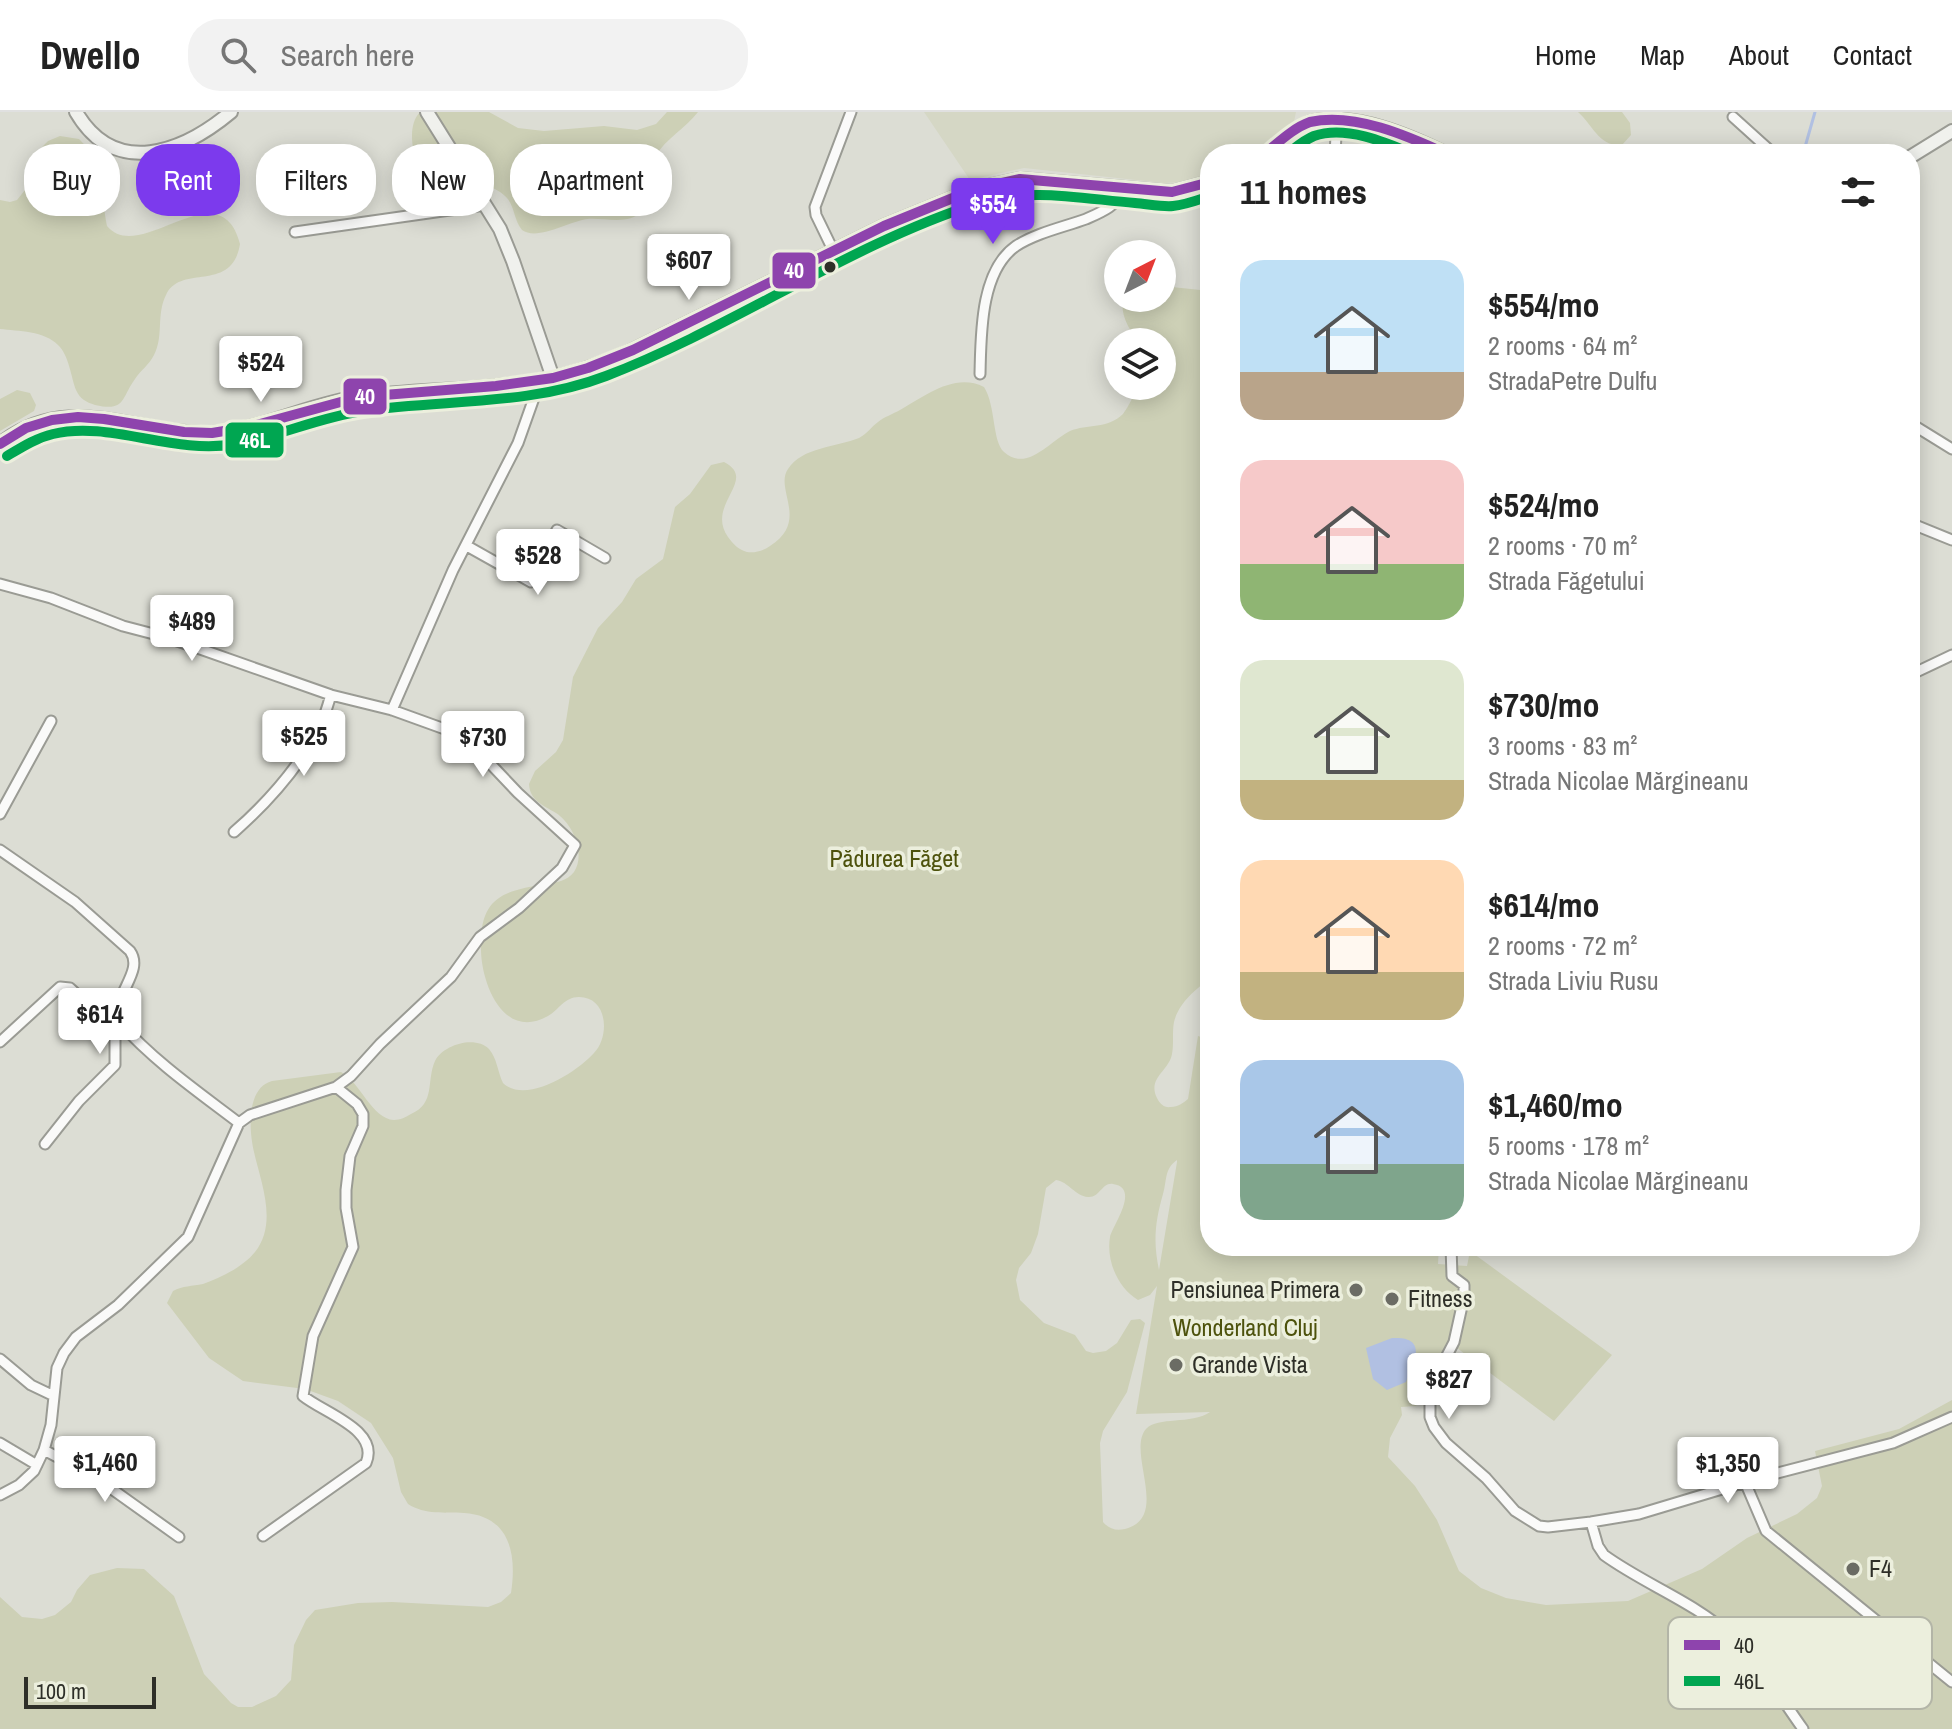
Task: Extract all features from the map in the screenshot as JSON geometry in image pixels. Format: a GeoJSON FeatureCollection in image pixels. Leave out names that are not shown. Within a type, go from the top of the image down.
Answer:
{"type":"FeatureCollection","features":[{"type":"Feature","properties":{"kind":"main road"},"geometry":{"type":"LineString","coordinates":[[76,112],[85,125],[107,144],[121,151],[140,154],[165,150],[192,139],[231,112]]}},
{"type":"Feature","properties":{"kind":"main road"},"geometry":{"type":"LineString","coordinates":[[427,112],[447,144]]}},
{"type":"Feature","properties":{"kind":"main road"},"geometry":{"type":"LineString","coordinates":[[1279,144],[1312,121],[1337,117],[1369,121],[1427,144]]}},
{"type":"Feature","properties":{"kind":"main road"},"geometry":{"type":"LineString","coordinates":[[1920,151],[1952,131]]}},
{"type":"Feature","properties":{"kind":"main road"},"geometry":{"type":"LineString","coordinates":[[0,444],[32,425],[56,418],[81,416],[209,433],[232,431],[321,404],[359,397],[473,389],[546,379],[602,363],[633,350],[833,250],[948,198],[995,184],[1034,179],[1172,192],[1200,185]]}},
{"type":"Feature","properties":{"kind":"main road"},"geometry":{"type":"LineString","coordinates":[[492,216],[513,261],[546,379]]}},
{"type":"Feature","properties":{"kind":"street"},"geometry":{"type":"LineString","coordinates":[[833,250],[815,207],[851,112]]}},
{"type":"Feature","properties":{"kind":"street"},"geometry":{"type":"LineString","coordinates":[[1336,144],[1337,117]]}},
{"type":"Feature","properties":{"kind":"street"},"geometry":{"type":"LineString","coordinates":[[1733,117],[1763,144]]}},
{"type":"Feature","properties":{"kind":"street"},"geometry":{"type":"LineString","coordinates":[[980,374],[982,316],[996,271],[1007,255],[1016,246],[1101,213],[1120,199],[1124,189]]}},
{"type":"Feature","properties":{"kind":"street"},"geometry":{"type":"LineString","coordinates":[[295,232],[408,216]]}},
{"type":"Feature","properties":{"kind":"street"},"geometry":{"type":"LineString","coordinates":[[392,710],[453,570],[518,443],[546,379]]}},
{"type":"Feature","properties":{"kind":"street"},"geometry":{"type":"LineString","coordinates":[[1920,429],[1952,449]]}},
{"type":"Feature","properties":{"kind":"street"},"geometry":{"type":"LineString","coordinates":[[1920,527],[1952,540]]}},
{"type":"Feature","properties":{"kind":"street"},"geometry":{"type":"LineString","coordinates":[[467,546],[531,582],[557,530],[605,558]]}},
{"type":"Feature","properties":{"kind":"street"},"geometry":{"type":"LineString","coordinates":[[0,584],[51,598],[123,626],[169,638],[331,695],[392,710],[464,736],[518,793],[575,845],[562,868],[519,908],[480,937],[451,977],[351,1076],[336,1087],[250,1115],[239,1123],[188,1237],[118,1305],[76,1337],[57,1368],[44,1450],[37,1465],[19,1485],[0,1495]]}},
{"type":"Feature","properties":{"kind":"street"},"geometry":{"type":"LineString","coordinates":[[1920,670],[1952,655]]}},
{"type":"Feature","properties":{"kind":"street"},"geometry":{"type":"LineString","coordinates":[[234,832],[258,811],[318,730],[331,695]]}},
{"type":"Feature","properties":{"kind":"street"},"geometry":{"type":"LineString","coordinates":[[0,814],[51,721]]}},
{"type":"Feature","properties":{"kind":"street"},"geometry":{"type":"LineString","coordinates":[[0,850],[75,902],[134,956],[135,967],[118,1001],[115,1065],[79,1101],[45,1144]]}},
{"type":"Feature","properties":{"kind":"street"},"geometry":{"type":"LineString","coordinates":[[0,1042],[60,987],[70,988],[94,1010],[118,1001]]}},
{"type":"Feature","properties":{"kind":"street"},"geometry":{"type":"LineString","coordinates":[[119,1022],[180,1081],[239,1123]]}},
{"type":"Feature","properties":{"kind":"street"},"geometry":{"type":"LineString","coordinates":[[263,1536],[366,1463],[370,1453],[369,1446],[359,1433],[303,1396],[313,1336],[353,1247],[346,1190],[350,1156],[363,1126],[363,1114],[357,1104],[336,1087]]}},
{"type":"Feature","properties":{"kind":"street"},"geometry":{"type":"LineString","coordinates":[[1451,1256],[1452,1276],[1464,1285],[1464,1297],[1454,1342],[1430,1388],[1429,1412],[1434,1427],[1446,1443],[1491,1482],[1515,1511],[1530,1521],[1548,1527],[1639,1514],[1893,1443],[1952,1417]]}},
{"type":"Feature","properties":{"kind":"street"},"geometry":{"type":"LineString","coordinates":[[0,1359],[31,1385],[54,1396]]}},
{"type":"Feature","properties":{"kind":"street"},"geometry":{"type":"LineString","coordinates":[[0,1443],[37,1465]]}},
{"type":"Feature","properties":{"kind":"street"},"geometry":{"type":"LineString","coordinates":[[44,1450],[95,1477],[179,1537]]}},
{"type":"Feature","properties":{"kind":"street"},"geometry":{"type":"LineString","coordinates":[[1745,1482],[1766,1531],[1872,1617]]}},
{"type":"Feature","properties":{"kind":"street"},"geometry":{"type":"LineString","coordinates":[[1591,1522],[1604,1555],[1705,1617]]}},
{"type":"Feature","properties":{"kind":"street"},"geometry":{"type":"LineString","coordinates":[[1932,1666],[1952,1682]]}},
{"type":"Feature","properties":{"kind":"street"},"geometry":{"type":"LineString","coordinates":[[1789,1709],[1803,1729]]}},
{"type":"Feature","properties":{"kind":"shaded area"},"geometry":{"type":"Polygon","coordinates":[[[924,112],[1296,112],[1294,122],[1264,144],[1200,144],[1200,177],[1184,182],[1164,183],[1024,168],[970,180],[924,112]]]}},
{"type":"Feature","properties":{"kind":"green space"},"geometry":{"type":"Polygon","coordinates":[[[420,112],[489,112],[518,128],[544,131],[604,126],[637,130],[656,124],[667,112],[698,112],[665,144],[510,144],[510,204],[494,189],[494,144],[413,144],[415,119],[420,112]]]}},
{"type":"Feature","properties":{"kind":"green space"},"geometry":{"type":"Polygon","coordinates":[[[1578,112],[1622,112],[1630,123],[1631,135],[1623,144],[1608,143],[1578,112]]]}},
{"type":"Feature","properties":{"kind":"green space"},"geometry":{"type":"Polygon","coordinates":[[[60,136],[79,139],[83,144],[45,144],[60,136]]]}},
{"type":"Feature","properties":{"kind":"green space"},"geometry":{"type":"Polygon","coordinates":[[[24,191],[24,216],[105,216],[107,226],[121,235],[139,235],[195,216],[218,216],[230,223],[240,244],[235,259],[227,269],[217,274],[173,286],[161,310],[159,340],[154,355],[118,405],[95,405],[79,396],[65,354],[53,340],[31,332],[0,329],[0,200],[17,200],[24,191]]]}},
{"type":"Feature","properties":{"kind":"green space"},"geometry":{"type":"Polygon","coordinates":[[[515,216],[637,216],[623,220],[587,219],[536,233],[522,230],[515,216]]]}},
{"type":"Feature","properties":{"kind":"green space","name":"Pădurea Făget"},"geometry":{"type":"Polygon","coordinates":[[[1176,287],[1200,290],[1200,987],[1179,1009],[1173,1026],[1172,1054],[1157,1080],[1155,1091],[1159,1102],[1166,1107],[1178,1106],[1188,1099],[1200,1037],[1200,1256],[1438,1256],[1438,1264],[1467,1266],[1469,1256],[1477,1256],[1612,1355],[1554,1421],[1457,1348],[1416,1406],[1401,1407],[1402,1415],[1390,1438],[1388,1457],[1415,1486],[1437,1520],[1459,1571],[1481,1588],[1506,1598],[1546,1605],[1628,1601],[1702,1569],[1747,1538],[1797,1514],[1817,1498],[1822,1486],[1815,1451],[1899,1429],[1952,1400],[1952,1729],[0,1729],[0,1597],[22,1617],[42,1619],[55,1615],[71,1602],[90,1575],[117,1568],[144,1569],[174,1596],[204,1674],[231,1703],[238,1707],[252,1707],[276,1696],[291,1680],[294,1645],[306,1620],[315,1610],[358,1603],[392,1602],[488,1607],[501,1602],[511,1593],[511,1551],[501,1529],[492,1521],[464,1513],[428,1511],[408,1504],[401,1492],[393,1458],[371,1423],[338,1401],[305,1389],[243,1381],[209,1358],[167,1303],[173,1291],[203,1284],[238,1267],[262,1241],[266,1228],[266,1203],[252,1143],[251,1122],[251,1111],[258,1092],[272,1081],[341,1072],[379,1113],[396,1120],[424,1104],[435,1061],[452,1046],[468,1042],[489,1049],[503,1083],[513,1089],[525,1090],[551,1083],[586,1061],[602,1038],[601,1010],[589,999],[579,997],[566,1001],[548,1016],[533,1022],[519,1021],[508,1015],[498,1006],[486,979],[482,965],[481,933],[489,908],[505,894],[554,883],[574,872],[579,857],[578,848],[568,824],[535,799],[529,784],[535,771],[556,752],[563,740],[573,677],[598,628],[622,602],[636,579],[663,559],[675,507],[690,494],[711,465],[724,462],[733,469],[736,477],[723,514],[728,537],[744,551],[765,549],[782,536],[788,526],[790,516],[785,477],[794,462],[811,452],[859,438],[880,420],[951,384],[973,383],[984,387],[1000,447],[1021,459],[1038,453],[1070,431],[1117,419],[1131,400],[1176,400],[1176,328],[1130,328],[1124,312],[1176,312],[1176,287]],[[1177,1160],[1168,1171],[1157,1223],[1159,1270],[1177,1160]],[[1056,1180],[1046,1188],[1038,1234],[1031,1253],[1019,1268],[1016,1280],[1020,1300],[1044,1323],[1075,1335],[1086,1351],[1106,1351],[1117,1343],[1131,1320],[1140,1319],[1145,1323],[1127,1392],[1103,1431],[1100,1443],[1103,1522],[1119,1530],[1138,1522],[1145,1512],[1147,1498],[1141,1439],[1146,1429],[1158,1423],[1194,1418],[1210,1412],[1136,1414],[1157,1286],[1150,1295],[1138,1300],[1115,1273],[1109,1246],[1125,1200],[1121,1187],[1109,1184],[1092,1197],[1079,1194],[1056,1180]]]}},
{"type":"Feature","properties":{"kind":"green space"},"geometry":{"type":"Polygon","coordinates":[[[17,390],[30,393],[36,405],[34,411],[0,431],[0,399],[17,390]]]}},
{"type":"Feature","properties":{"kind":"water"},"geometry":{"type":"Polygon","coordinates":[[[1392,1338],[1411,1341],[1416,1351],[1406,1382],[1387,1390],[1373,1379],[1366,1348],[1392,1338]]]}},
{"type":"Feature","properties":{"kind":"waterway"},"geometry":{"type":"LineString","coordinates":[[1806,144],[1815,112]]}},
{"type":"Feature","properties":{"kind":"transit line","name":"40"},"geometry":{"type":"LineString","coordinates":[[1276,144],[1310,122],[1327,120],[1362,123],[1424,144]]}},
{"type":"Feature","properties":{"kind":"transit line","name":"46L"},"geometry":{"type":"LineString","coordinates":[[1300,144],[1314,136],[1339,132],[1387,144]]}},
{"type":"Feature","properties":{"kind":"transit line","name":"40"},"geometry":{"type":"LineString","coordinates":[[0,444],[26,428],[52,420],[78,417],[104,419],[184,432],[212,433],[249,427],[359,397],[496,386],[553,378],[633,350],[884,226],[975,189],[1020,179],[1172,192],[1200,185]]}},
{"type":"Feature","properties":{"kind":"transit line","name":"46L"},"geometry":{"type":"LineString","coordinates":[[7,456],[41,438],[74,431],[96,431],[188,445],[235,444],[363,411],[516,397],[577,386],[653,356],[884,241],[979,203],[1037,195],[1168,206],[1200,199]]}},
{"type":"Feature","properties":{"kind":"place","name":"Pensiunea Primera"},"geometry":{"type":"Point","coordinates":[1356,1290]}},
{"type":"Feature","properties":{"kind":"place","name":"Fitness"},"geometry":{"type":"Point","coordinates":[1392,1299]}},
{"type":"Feature","properties":{"kind":"place","name":"Grande Vista"},"geometry":{"type":"Point","coordinates":[1176,1365]}},
{"type":"Feature","properties":{"kind":"place","name":"F4"},"geometry":{"type":"Point","coordinates":[1853,1569]}},
{"type":"Feature","properties":{"kind":"park label","name":"Wonderland Cluj"},"geometry":{"type":"Point","coordinates":[1245,1328]}}]}
